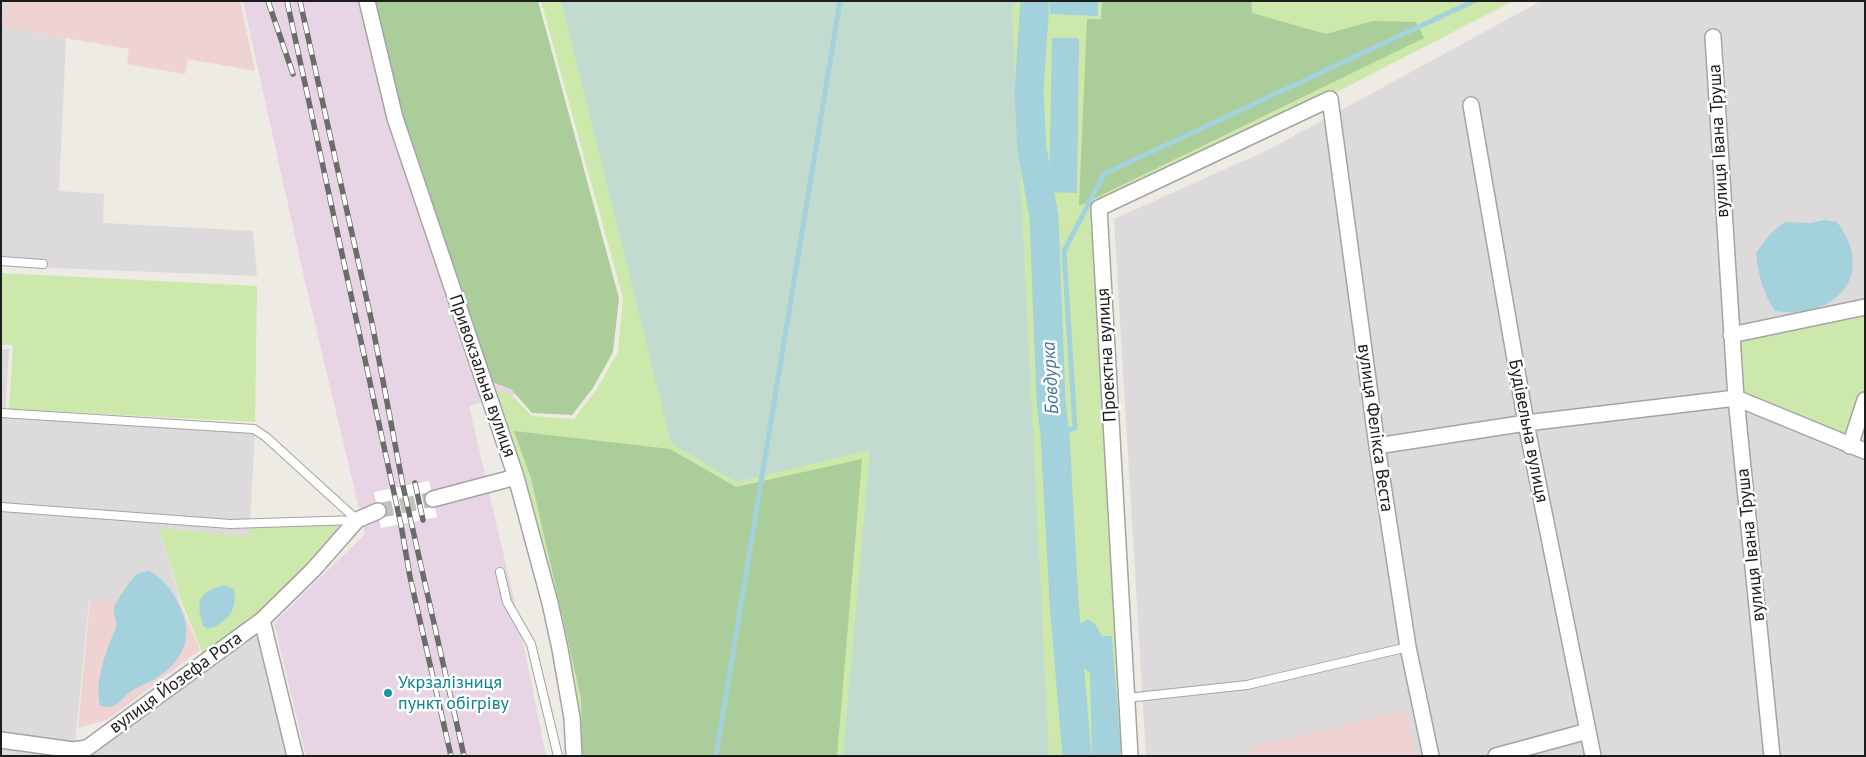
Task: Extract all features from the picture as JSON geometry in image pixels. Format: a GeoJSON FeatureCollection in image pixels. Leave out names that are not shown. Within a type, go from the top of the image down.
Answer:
{"type":"FeatureCollection","features":[{"type":"Feature","properties":{"kind":"street","name":"Привокзальна вулиця"},"geometry":{"type":"LineString","coordinates":[[367,1],[395,118],[516,477],[550,603],[560,649],[572,718],[574,756]]}},
{"type":"Feature","properties":{"kind":"street","name":"вулиця Івана Труша"},"geometry":{"type":"LineString","coordinates":[[1713,37],[1736,398],[1772,756]]}},
{"type":"Feature","properties":{"kind":"street","name":"вулиця Фелікса Веста"},"geometry":{"type":"LineString","coordinates":[[1330,99],[1377,446],[1408,647],[1431,756]]}},
{"type":"Feature","properties":{"kind":"street","name":"Проектна вулиця"},"geometry":{"type":"LineString","coordinates":[[1130,756],[1099,208],[1330,99]]}},
{"type":"Feature","properties":{"kind":"street","name":"Будівельна вулиця"},"geometry":{"type":"LineString","coordinates":[[1471,105],[1526,423],[1593,756]]}},
{"type":"Feature","properties":{"kind":"street"},"geometry":{"type":"LineString","coordinates":[[1731,335],[1865,307]]}},
{"type":"Feature","properties":{"kind":"street"},"geometry":{"type":"LineString","coordinates":[[1377,446],[1526,423],[1736,398],[1858,448],[1865,400]]}},
{"type":"Feature","properties":{"kind":"street"},"geometry":{"type":"LineString","coordinates":[[433,499],[516,477]]}},
{"type":"Feature","properties":{"kind":"street","name":"вулиця Йозефа Рота"},"geometry":{"type":"LineString","coordinates":[[1,740],[73,750],[87,748],[262,620],[312,570],[357,520],[378,511]]}},
{"type":"Feature","properties":{"kind":"street","name":"вулиця Йозефа Рота"},"geometry":{"type":"LineString","coordinates":[[262,620],[295,756]]}},
{"type":"Feature","properties":{"kind":"street"},"geometry":{"type":"LineString","coordinates":[[1496,756],[1588,731]]}},
{"type":"Feature","properties":{"kind":"lane"},"geometry":{"type":"LineString","coordinates":[[1,261],[43,264]]}},
{"type":"Feature","properties":{"kind":"lane"},"geometry":{"type":"LineString","coordinates":[[1,413],[254,429],[266,437],[357,520]]}},
{"type":"Feature","properties":{"kind":"lane"},"geometry":{"type":"LineString","coordinates":[[1,507],[230,524],[357,520]]}},
{"type":"Feature","properties":{"kind":"lane"},"geometry":{"type":"LineString","coordinates":[[500,572],[507,602],[531,644],[558,756]]}},
{"type":"Feature","properties":{"kind":"lane"},"geometry":{"type":"LineString","coordinates":[[1127,698],[1248,685],[1408,647]]}},
{"type":"Feature","properties":{"kind":"shaded area"},"geometry":{"type":"Polygon","coordinates":[[[1,1],[8,1],[4,27],[66,38],[59,191],[104,194],[103,223],[253,231],[257,276],[1,266],[1,1]]]}},
{"type":"Feature","properties":{"kind":"shaded area"},"geometry":{"type":"Polygon","coordinates":[[[8,1],[240,1],[255,71],[188,59],[185,74],[127,64],[129,49],[3,27],[8,1]]]}},
{"type":"Feature","properties":{"kind":"shaded area"},"geometry":{"type":"Polygon","coordinates":[[[243,1],[486,1],[577,379],[469,406],[518,617],[546,756],[306,756],[274,623],[365,534],[304,277],[243,1]]]}},
{"type":"Feature","properties":{"kind":"shaded area"},"geometry":{"type":"Polygon","coordinates":[[[1541,1],[1865,1],[1865,756],[1146,756],[1114,219],[1270,149],[1541,1]]]}},
{"type":"Feature","properties":{"kind":"shaded area"},"geometry":{"type":"Polygon","coordinates":[[[1,349],[9,349],[5,418],[255,432],[249,537],[159,528],[180,600],[89,600],[74,754],[214,663],[258,632],[288,756],[1,756],[1,349]]]}},
{"type":"Feature","properties":{"kind":"shaded area"},"geometry":{"type":"Polygon","coordinates":[[[90,600],[179,600],[200,650],[107,720],[78,728],[90,600]]]}},
{"type":"Feature","properties":{"kind":"shaded area"},"geometry":{"type":"Polygon","coordinates":[[[1407,710],[1416,756],[1251,756],[1251,747],[1407,710]]]}},
{"type":"Feature","properties":{"kind":"green space"},"geometry":{"type":"Polygon","coordinates":[[[373,1],[538,1],[619,298],[613,352],[593,388],[572,415],[532,413],[511,389],[492,382],[401,116],[373,1]]]}},
{"type":"Feature","properties":{"kind":"green space"},"geometry":{"type":"Polygon","coordinates":[[[541,1],[1513,1],[1329,96],[1095,208],[1124,756],[578,756],[523,475],[494,389],[510,394],[532,416],[574,419],[597,389],[618,352],[623,298],[541,1]]]}},
{"type":"Feature","properties":{"kind":"green space"},"geometry":{"type":"Polygon","coordinates":[[[561,1],[1013,1],[1012,12],[1049,756],[843,756],[870,450],[736,482],[671,443],[561,1]]]}},
{"type":"Feature","properties":{"kind":"green space"},"geometry":{"type":"Polygon","coordinates":[[[1102,1],[1251,1],[1252,13],[1326,34],[1373,21],[1416,22],[1424,38],[1079,206],[1087,19],[1101,19],[1102,1]]]}},
{"type":"Feature","properties":{"kind":"green space"},"geometry":{"type":"Polygon","coordinates":[[[1,273],[257,286],[255,422],[9,409],[13,345],[1,345],[1,273]]]}},
{"type":"Feature","properties":{"kind":"green space"},"geometry":{"type":"Polygon","coordinates":[[[1865,312],[1865,385],[1848,439],[1739,394],[1735,338],[1865,312]]]}},
{"type":"Feature","properties":{"kind":"green space"},"geometry":{"type":"Polygon","coordinates":[[[514,431],[670,449],[736,487],[862,459],[837,756],[582,756],[581,698],[531,478],[514,431]]]}},
{"type":"Feature","properties":{"kind":"green space"},"geometry":{"type":"Polygon","coordinates":[[[357,520],[313,570],[205,660],[181,600],[159,528],[248,537],[250,523],[357,520]]]}},
{"type":"Feature","properties":{"kind":"water"},"geometry":{"type":"Polygon","coordinates":[[[1050,1],[1098,1],[1098,16],[1050,14],[1050,1]]]}},
{"type":"Feature","properties":{"kind":"water"},"geometry":{"type":"Polygon","coordinates":[[[1052,38],[1079,38],[1077,193],[1049,192],[1052,38]]]}},
{"type":"Feature","properties":{"kind":"water"},"geometry":{"type":"Polygon","coordinates":[[[1825,220],[1837,222],[1851,248],[1852,273],[1847,285],[1839,295],[1828,303],[1813,309],[1802,312],[1775,311],[1767,298],[1762,283],[1756,253],[1771,233],[1785,222],[1810,223],[1825,220]]]}},
{"type":"Feature","properties":{"kind":"water"},"geometry":{"type":"Polygon","coordinates":[[[149,571],[167,585],[179,605],[186,627],[184,647],[180,656],[173,664],[155,679],[130,692],[119,703],[111,707],[100,705],[100,677],[116,627],[115,605],[135,576],[149,571]]]}},
{"type":"Feature","properties":{"kind":"water"},"geometry":{"type":"Polygon","coordinates":[[[224,585],[234,589],[233,609],[230,615],[221,623],[208,629],[203,626],[199,604],[208,591],[224,585]]]}},
{"type":"Feature","properties":{"kind":"water"},"geometry":{"type":"Polygon","coordinates":[[[1088,619],[1095,624],[1102,636],[1112,636],[1121,752],[1119,756],[1092,756],[1090,673],[1084,668],[1080,624],[1088,619]]]}},
{"type":"Feature","properties":{"kind":"pier"},"geometry":{"type":"Polygon","coordinates":[[[429,481],[437,517],[381,528],[374,492],[429,481]]]}},
{"type":"Feature","properties":{"kind":"waterway"},"geometry":{"type":"LineString","coordinates":[[716,756],[840,1]]}},
{"type":"Feature","properties":{"kind":"waterway","name":"Бовдурка"},"geometry":{"type":"LineString","coordinates":[[1035,1],[1029,92],[1032,149],[1044,217],[1051,401],[1055,435],[1064,602],[1077,756]]}},
{"type":"Feature","properties":{"kind":"waterway"},"geometry":{"type":"LineString","coordinates":[[1055,435],[1075,428],[1064,251],[1104,174],[1474,1]]}},
{"type":"Feature","properties":{"kind":"tunnel"},"geometry":{"type":"LineString","coordinates":[[378,511],[433,499]]}},
{"type":"Feature","properties":{"kind":"railway"},"geometry":{"type":"LineString","coordinates":[[268,1],[293,74]]}},
{"type":"Feature","properties":{"kind":"railway"},"geometry":{"type":"LineString","coordinates":[[287,1],[401,525],[410,577],[451,756]]}},
{"type":"Feature","properties":{"kind":"railway"},"geometry":{"type":"LineString","coordinates":[[300,1],[372,323],[403,486],[464,756]]}},
{"type":"Feature","properties":{"kind":"railway"},"geometry":{"type":"LineString","coordinates":[[415,483],[423,520]]}},
{"type":"Feature","properties":{"kind":"place","name":"Укрзалізниця пункт обігріву"},"geometry":{"type":"Point","coordinates":[388,693]}}]}
